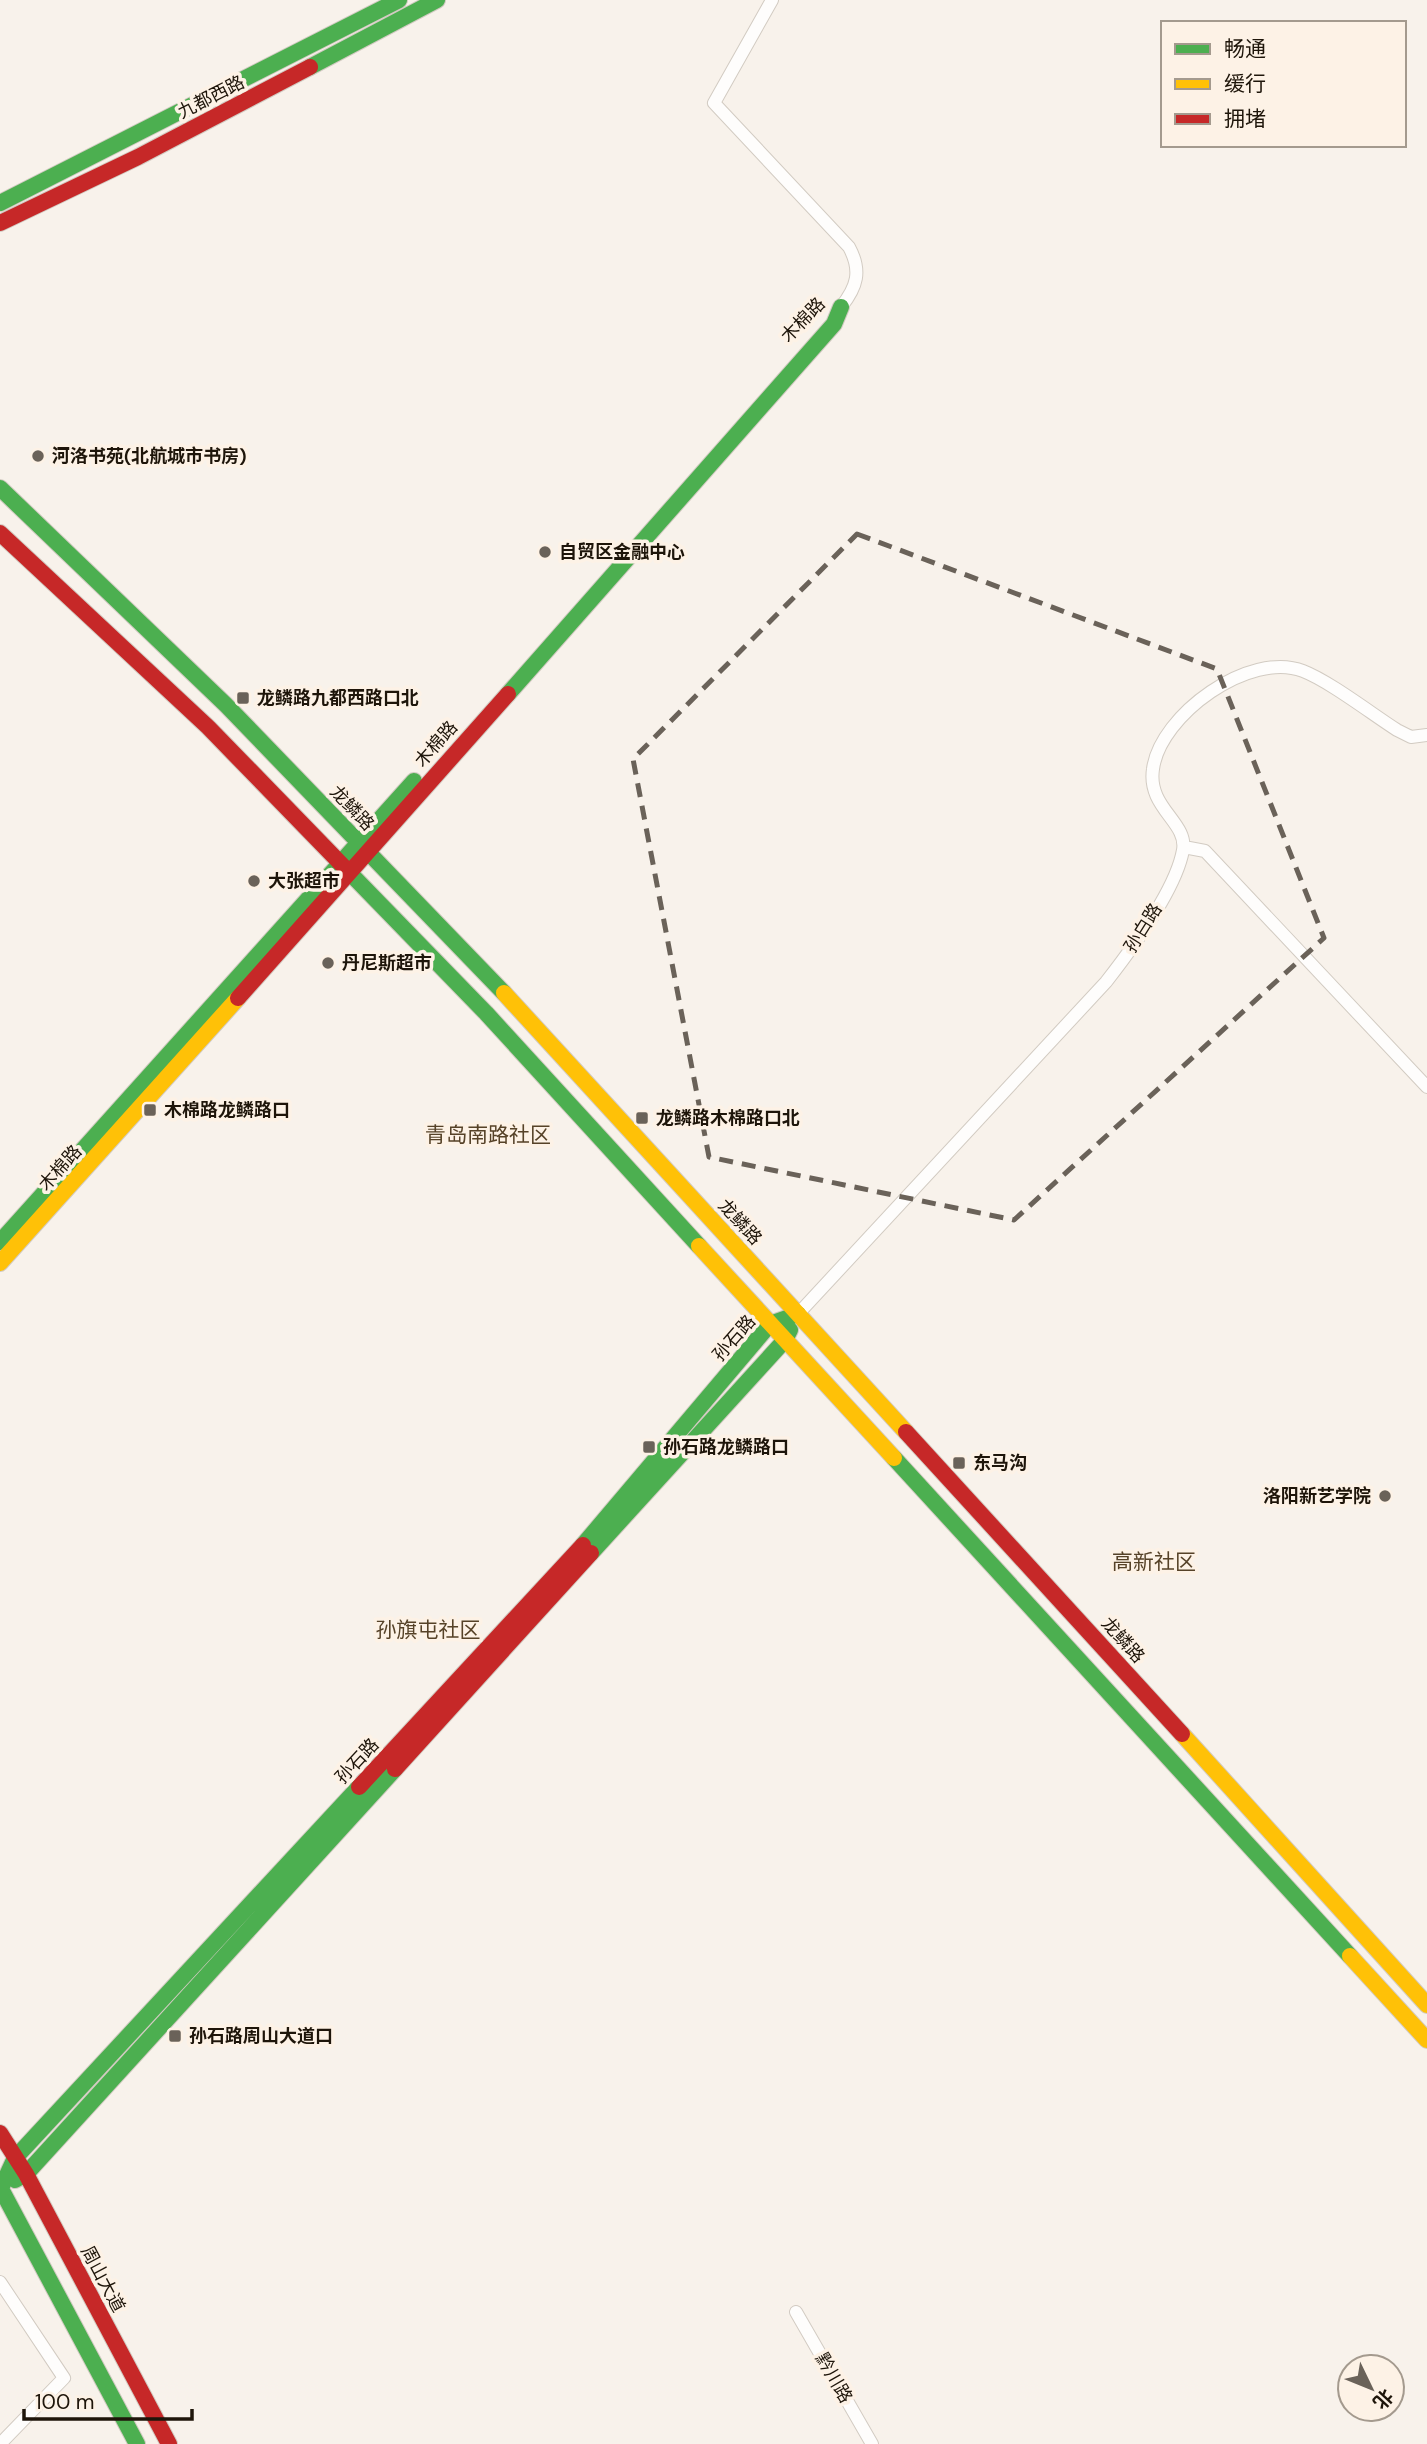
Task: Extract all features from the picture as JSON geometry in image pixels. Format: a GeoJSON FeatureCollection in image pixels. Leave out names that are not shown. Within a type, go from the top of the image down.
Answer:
{"type":"FeatureCollection","features":[{"type":"Feature","properties":{"kind":"main road"},"geometry":{"type":"LineString","coordinates":[[344,30],[379,0]]}},
{"type":"Feature","properties":{"kind":"main road","name":"九都西路"},"geometry":{"type":"LineString","coordinates":[[0,203],[399,0]]}},
{"type":"Feature","properties":{"kind":"main road","name":"九都西路"},"geometry":{"type":"LineString","coordinates":[[0,222],[138,157],[400,22],[437,0]]}},
{"type":"Feature","properties":{"kind":"main road"},"geometry":{"type":"LineString","coordinates":[[400,22],[458,0]]}},
{"type":"Feature","properties":{"kind":"main road","name":"木棉路"},"geometry":{"type":"LineString","coordinates":[[0,1242],[363,848],[834,324],[841,307]]}},
{"type":"Feature","properties":{"kind":"main road","name":"龙鳞路"},"geometry":{"type":"LineString","coordinates":[[0,488],[226,705],[502,991],[1427,2005]]}},
{"type":"Feature","properties":{"kind":"main road"},"geometry":{"type":"LineString","coordinates":[[0,533],[208,727],[486,1013],[1427,2040]]}},
{"type":"Feature","properties":{"kind":"main road","name":"木棉路"},"geometry":{"type":"LineString","coordinates":[[0,1263],[345,868]]}},
{"type":"Feature","properties":{"kind":"main road","name":"孙石路"},"geometry":{"type":"LineString","coordinates":[[0,2188],[15,2158],[584,1544],[770,1324],[798,1314]]}},
{"type":"Feature","properties":{"kind":"main road","name":"孙石路"},"geometry":{"type":"LineString","coordinates":[[0,2188],[26,2174],[785,1340],[798,1314]]}},
{"type":"Feature","properties":{"kind":"main road","name":"周山大道"},"geometry":{"type":"LineString","coordinates":[[0,2133],[26,2174],[169,2444]]}},
{"type":"Feature","properties":{"kind":"main road"},"geometry":{"type":"LineString","coordinates":[[0,2188],[137,2444]]}},
{"type":"Feature","properties":{"kind":"street"},"geometry":{"type":"LineString","coordinates":[[772,0],[714,103],[849,247],[857,262],[858,278],[853,292],[841,307]]}},
{"type":"Feature","properties":{"kind":"street"},"geometry":{"type":"LineString","coordinates":[[1427,735],[1411,737],[1397,730],[1304,671],[1283,666],[1260,668],[1202,698],[1180,718],[1158,752],[1153,769],[1155,798],[1182,834],[1184,847],[1205,850],[1427,1087]]}},
{"type":"Feature","properties":{"kind":"street","name":"孙白路"},"geometry":{"type":"LineString","coordinates":[[798,1314],[1106,982],[1143,934],[1179,864],[1184,847]]}},
{"type":"Feature","properties":{"kind":"street"},"geometry":{"type":"LineString","coordinates":[[0,2282],[64,2378],[0,2444]]}},
{"type":"Feature","properties":{"kind":"street","name":"黔川路"},"geometry":{"type":"LineString","coordinates":[[796,2312],[872,2444]]}},
{"type":"Feature","properties":{"kind":"highlighted area"},"geometry":{"type":"Polygon","coordinates":[[[857,534],[1217,669],[1324,938],[1014,1220],[709,1157],[633,759],[857,534]]]}},
{"type":"Feature","properties":{"kind":"traffic: fast"},"geometry":{"type":"LineString","coordinates":[[0,203],[399,0]]}},
{"type":"Feature","properties":{"kind":"traffic: fast"},"geometry":{"type":"LineString","coordinates":[[310,67],[437,0]]}},
{"type":"Feature","properties":{"kind":"traffic: fast"},"geometry":{"type":"LineString","coordinates":[[508,694],[834,324],[841,307]]}},
{"type":"Feature","properties":{"kind":"traffic: fast"},"geometry":{"type":"LineString","coordinates":[[0,488],[226,705],[504,993]]}},
{"type":"Feature","properties":{"kind":"traffic: fast"},"geometry":{"type":"LineString","coordinates":[[0,1242],[414,781]]}},
{"type":"Feature","properties":{"kind":"traffic: fast"},"geometry":{"type":"LineString","coordinates":[[346,869],[486,1013],[699,1246]]}},
{"type":"Feature","properties":{"kind":"traffic: fast"},"geometry":{"type":"LineString","coordinates":[[583,1545],[770,1324],[798,1314]]}},
{"type":"Feature","properties":{"kind":"traffic: fast"},"geometry":{"type":"LineString","coordinates":[[591,1553],[785,1340],[790,1330]]}},
{"type":"Feature","properties":{"kind":"traffic: fast"},"geometry":{"type":"LineString","coordinates":[[894,1458],[1350,1956]]}},
{"type":"Feature","properties":{"kind":"traffic: fast"},"geometry":{"type":"LineString","coordinates":[[15,2180],[26,2174],[395,1769]]}},
{"type":"Feature","properties":{"kind":"traffic: fast"},"geometry":{"type":"LineString","coordinates":[[1,2188],[15,2158],[359,1787]]}},
{"type":"Feature","properties":{"kind":"traffic: fast"},"geometry":{"type":"LineString","coordinates":[[0,2187],[137,2444]]}},
{"type":"Feature","properties":{"kind":"traffic: slow"},"geometry":{"type":"LineString","coordinates":[[504,993],[906,1432]]}},
{"type":"Feature","properties":{"kind":"traffic: slow"},"geometry":{"type":"LineString","coordinates":[[0,1263],[238,998]]}},
{"type":"Feature","properties":{"kind":"traffic: slow"},"geometry":{"type":"LineString","coordinates":[[699,1246],[894,1458]]}},
{"type":"Feature","properties":{"kind":"traffic: slow"},"geometry":{"type":"LineString","coordinates":[[1182,1734],[1427,2005]]}},
{"type":"Feature","properties":{"kind":"traffic: slow"},"geometry":{"type":"LineString","coordinates":[[1350,1956],[1427,2040]]}},
{"type":"Feature","properties":{"kind":"traffic: jam"},"geometry":{"type":"LineString","coordinates":[[0,223],[138,157],[310,67]]}},
{"type":"Feature","properties":{"kind":"traffic: jam"},"geometry":{"type":"LineString","coordinates":[[0,533],[208,727],[346,869]]}},
{"type":"Feature","properties":{"kind":"traffic: jam"},"geometry":{"type":"LineString","coordinates":[[238,998],[508,694]]}},
{"type":"Feature","properties":{"kind":"traffic: jam"},"geometry":{"type":"LineString","coordinates":[[906,1432],[1182,1734]]}},
{"type":"Feature","properties":{"kind":"traffic: jam"},"geometry":{"type":"LineString","coordinates":[[359,1787],[583,1545]]}},
{"type":"Feature","properties":{"kind":"traffic: jam"},"geometry":{"type":"LineString","coordinates":[[395,1769],[591,1553]]}},
{"type":"Feature","properties":{"kind":"traffic: jam"},"geometry":{"type":"LineString","coordinates":[[0,2133],[26,2174],[169,2444]]}},
{"type":"Feature","properties":{"kind":"place","name":"河洛书苑(北航城市书房)"},"geometry":{"type":"Point","coordinates":[38,456]}},
{"type":"Feature","properties":{"kind":"place","name":"自贸区金融中心"},"geometry":{"type":"Point","coordinates":[545,552]}},
{"type":"Feature","properties":{"kind":"place","name":"龙鳞路九都西路口北"},"geometry":{"type":"Point","coordinates":[243,698]}},
{"type":"Feature","properties":{"kind":"place","name":"大张超市"},"geometry":{"type":"Point","coordinates":[254,881]}},
{"type":"Feature","properties":{"kind":"place","name":"丹尼斯超市"},"geometry":{"type":"Point","coordinates":[328,963]}},
{"type":"Feature","properties":{"kind":"place","name":"木棉路龙鳞路口"},"geometry":{"type":"Point","coordinates":[150,1110]}},
{"type":"Feature","properties":{"kind":"place","name":"龙鳞路木棉路口北"},"geometry":{"type":"Point","coordinates":[642,1118]}},
{"type":"Feature","properties":{"kind":"place","name":"孙石路龙鳞路口"},"geometry":{"type":"Point","coordinates":[649,1447]}},
{"type":"Feature","properties":{"kind":"place","name":"东马沟"},"geometry":{"type":"Point","coordinates":[959,1463]}},
{"type":"Feature","properties":{"kind":"place","name":"洛阳新艺学院"},"geometry":{"type":"Point","coordinates":[1385,1496]}},
{"type":"Feature","properties":{"kind":"place","name":"孙石路周山大道口"},"geometry":{"type":"Point","coordinates":[175,2036]}},
{"type":"Feature","properties":{"kind":"district","name":"青岛南路社区"},"geometry":{"type":"Point","coordinates":[488,1135]}},
{"type":"Feature","properties":{"kind":"district","name":"高新社区"},"geometry":{"type":"Point","coordinates":[1154,1562]}},
{"type":"Feature","properties":{"kind":"district","name":"孙旗屯社区"},"geometry":{"type":"Point","coordinates":[428,1630]}}]}
